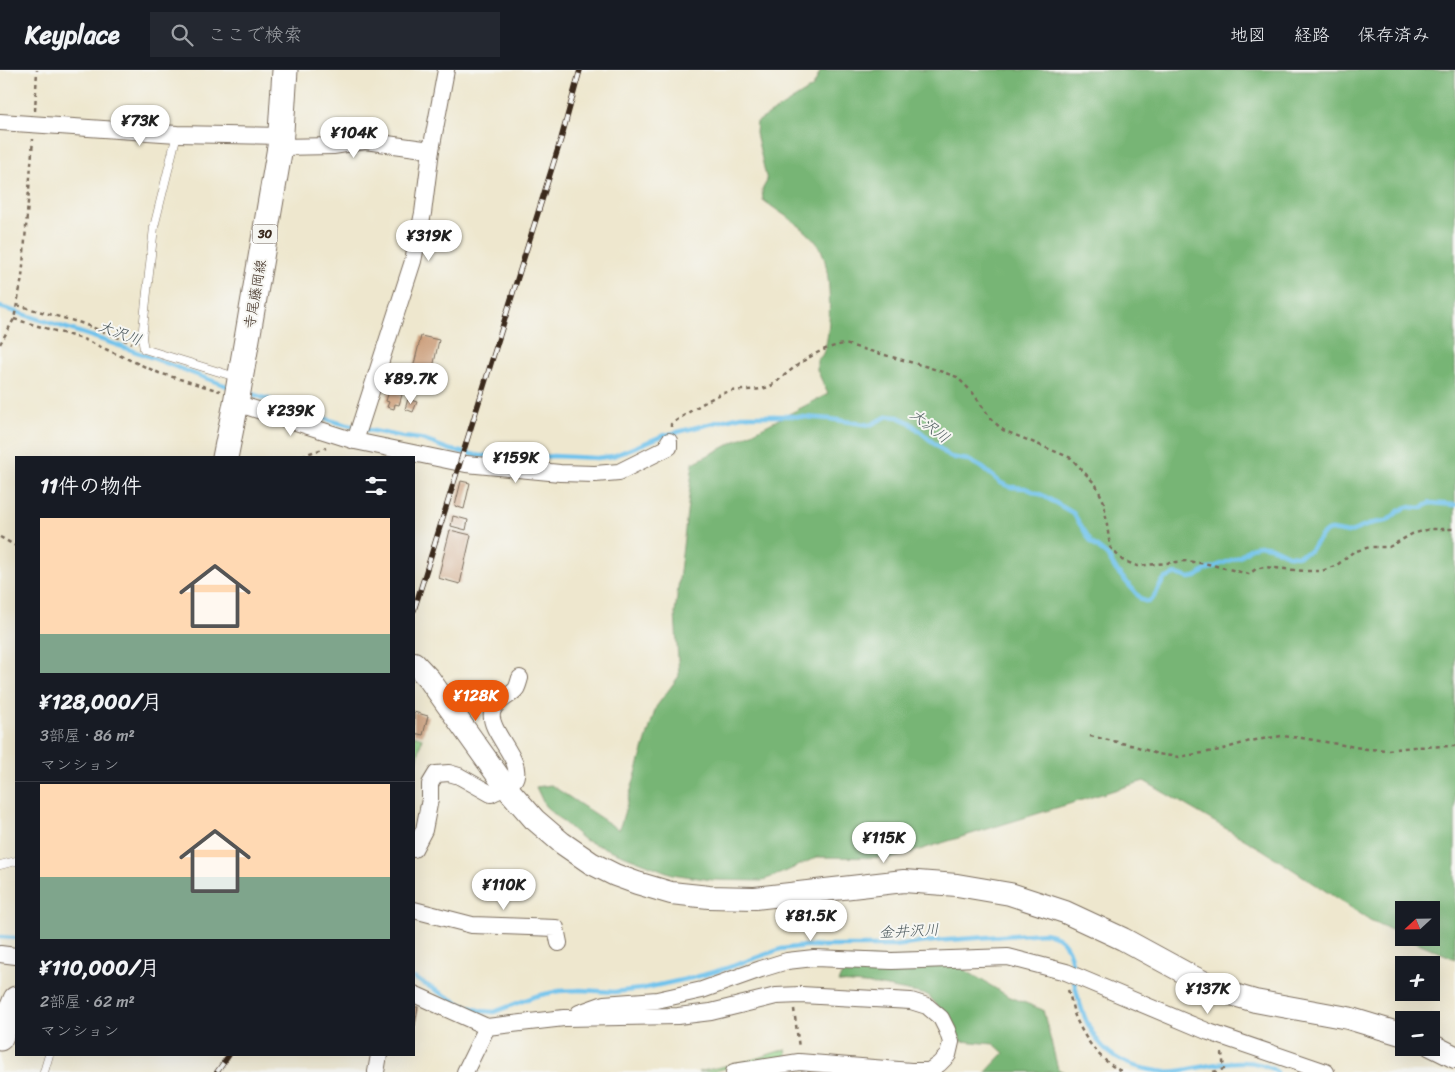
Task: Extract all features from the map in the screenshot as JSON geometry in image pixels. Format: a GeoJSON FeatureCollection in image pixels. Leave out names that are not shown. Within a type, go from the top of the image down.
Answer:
{"type":"FeatureCollection","features":[{"type":"Feature","properties":{"kind":"main road","name":"寺尾藤岡線"},"geometry":{"type":"LineString","coordinates":[[224,456],[238,393],[280,142],[285,70]]}},
{"type":"Feature","properties":{"kind":"main road"},"geometry":{"type":"LineString","coordinates":[[0,1038],[15,1001]]}},
{"type":"Feature","properties":{"kind":"street"},"geometry":{"type":"LineString","coordinates":[[356,441],[413,260],[424,213],[431,150],[446,70]]}},
{"type":"Feature","properties":{"kind":"street"},"geometry":{"type":"LineString","coordinates":[[0,122],[333,146],[365,141],[431,150]]}},
{"type":"Feature","properties":{"kind":"street"},"geometry":{"type":"LineString","coordinates":[[238,393],[356,441],[466,464],[560,473],[595,474],[619,472],[669,447],[670,434]]}},
{"type":"Feature","properties":{"kind":"street"},"geometry":{"type":"LineString","coordinates":[[415,664],[429,679],[506,787],[534,820],[591,863],[630,880],[671,893],[709,898],[755,898],[904,881],[957,885],[1010,894],[1065,912],[1124,939],[1224,992],[1255,1001],[1348,1018],[1395,1032]]}},
{"type":"Feature","properties":{"kind":"street"},"geometry":{"type":"LineString","coordinates":[[415,847],[424,830],[430,799],[430,784],[436,774],[449,772],[490,794],[506,787],[514,779],[516,770],[510,753],[491,722],[492,711],[516,689],[520,678]]}},
{"type":"Feature","properties":{"kind":"street"},"geometry":{"type":"LineString","coordinates":[[415,910],[472,925],[556,928],[559,943]]}},
{"type":"Feature","properties":{"kind":"street"},"geometry":{"type":"LineString","coordinates":[[0,954],[15,956]]}},
{"type":"Feature","properties":{"kind":"street"},"geometry":{"type":"LineString","coordinates":[[564,1018],[604,1004],[657,1000],[702,990],[787,961],[814,958],[892,961],[1008,957],[1082,978],[1209,1032],[1326,1072]]}},
{"type":"Feature","properties":{"kind":"street"},"geometry":{"type":"LineString","coordinates":[[415,994],[487,1027],[564,1018],[678,1016],[711,1012],[776,996],[911,1001],[927,1006],[941,1018],[951,1042],[948,1055],[929,1071],[799,1062],[734,1072]]}},
{"type":"Feature","properties":{"kind":"street"},"geometry":{"type":"LineString","coordinates":[[465,1072],[487,1027]]}},
{"type":"Feature","properties":{"kind":"street"},"geometry":{"type":"LineString","coordinates":[[1440,1049],[1455,1056]]}},
{"type":"Feature","properties":{"kind":"street"},"geometry":{"type":"LineString","coordinates":[[376,1072],[379,1056]]}},
{"type":"Feature","properties":{"kind":"lane"},"geometry":{"type":"LineString","coordinates":[[177,134],[154,227],[142,338],[144,350],[238,393]]}},
{"type":"Feature","properties":{"kind":"lane"},"geometry":{"type":"LineString","coordinates":[[0,865],[15,861]]}},
{"type":"Feature","properties":{"kind":"lane"},"geometry":{"type":"LineString","coordinates":[[44,1072],[50,1056]]}},
{"type":"Feature","properties":{"kind":"path"},"geometry":{"type":"LineString","coordinates":[[0,344],[14,319],[22,278],[37,70]]}},
{"type":"Feature","properties":{"kind":"path"},"geometry":{"type":"LineString","coordinates":[[17,305],[81,323],[144,350]]}},
{"type":"Feature","properties":{"kind":"path"},"geometry":{"type":"LineString","coordinates":[[14,319],[83,339],[159,372],[238,393]]}},
{"type":"Feature","properties":{"kind":"path"},"geometry":{"type":"LineString","coordinates":[[670,434],[671,424],[722,394],[764,389],[771,386],[814,354],[835,345],[845,344],[957,377],[973,393],[991,419],[1003,430],[1071,458],[1096,486],[1104,502],[1110,547],[1122,560],[1137,566],[1186,561],[1208,564],[1249,574],[1256,569],[1264,567],[1322,571],[1337,565],[1353,552],[1370,547],[1389,547],[1412,534],[1430,529],[1455,529]]}},
{"type":"Feature","properties":{"kind":"path"},"geometry":{"type":"LineString","coordinates":[[301,456],[327,448]]}},
{"type":"Feature","properties":{"kind":"path"},"geometry":{"type":"LineString","coordinates":[[0,537],[15,545]]}},
{"type":"Feature","properties":{"kind":"path"},"geometry":{"type":"LineString","coordinates":[[1090,736],[1135,746],[1157,754],[1180,757],[1281,736],[1367,749],[1388,750],[1413,747],[1455,746]]}},
{"type":"Feature","properties":{"kind":"path"},"geometry":{"type":"LineString","coordinates":[[1064,972],[1075,1017],[1089,1042],[1100,1057],[1124,1072]]}},
{"type":"Feature","properties":{"kind":"path"},"geometry":{"type":"LineString","coordinates":[[792,1063],[791,1057],[799,1054],[793,996]]}},
{"type":"Feature","properties":{"kind":"path"},"geometry":{"type":"LineString","coordinates":[[1213,1072],[1224,1069],[1222,1054]]}},
{"type":"Feature","properties":{"kind":"green space"},"geometry":{"type":"Polygon","coordinates":[[[821,70],[1455,70],[1455,959],[1425,946],[1440,946],[1440,901],[1395,901],[1395,932],[1370,920],[1263,850],[1144,781],[893,858],[817,857],[761,881],[712,880],[672,874],[584,840],[545,806],[536,787],[551,785],[619,830],[656,707],[679,676],[675,613],[693,463],[828,394],[817,370],[817,360],[823,354],[827,341],[829,314],[828,282],[823,255],[819,246],[808,233],[763,200],[762,190],[767,181],[756,133],[757,122],[813,87],[821,70]]]}},
{"type":"Feature","properties":{"kind":"green space"},"geometry":{"type":"Polygon","coordinates":[[[415,735],[422,738],[417,762],[415,761],[415,735]]]}},
{"type":"Feature","properties":{"kind":"green space"},"geometry":{"type":"Polygon","coordinates":[[[917,958],[963,969],[1008,996],[1043,1010],[1058,1069],[1064,1072],[986,1072],[1004,1053],[994,1044],[961,1041],[952,1022],[928,995],[877,985],[838,982],[849,959],[917,958]]]}},
{"type":"Feature","properties":{"kind":"green space"},"geometry":{"type":"Polygon","coordinates":[[[786,1049],[787,1058],[746,1063],[712,1072],[698,1072],[751,1060],[786,1049]]]}},
{"type":"Feature","properties":{"kind":"building"},"geometry":{"type":"Polygon","coordinates":[[[421,336],[439,340],[431,377],[412,372],[421,336]]]}},
{"type":"Feature","properties":{"kind":"building"},"geometry":{"type":"Polygon","coordinates":[[[393,388],[400,391],[398,394],[402,395],[399,405],[395,404],[394,409],[387,407],[389,402],[386,401],[389,391],[392,392],[393,388]]]}},
{"type":"Feature","properties":{"kind":"building"},"geometry":{"type":"Polygon","coordinates":[[[408,399],[417,402],[413,412],[405,409],[408,399]]]}},
{"type":"Feature","properties":{"kind":"building"},"geometry":{"type":"Polygon","coordinates":[[[461,481],[470,483],[464,509],[455,506],[461,481]]]}},
{"type":"Feature","properties":{"kind":"building"},"geometry":{"type":"Polygon","coordinates":[[[453,516],[468,520],[466,530],[451,526],[453,516]]]}},
{"type":"Feature","properties":{"kind":"building"},"geometry":{"type":"Polygon","coordinates":[[[450,530],[471,535],[460,584],[438,578],[450,530]]]}},
{"type":"Feature","properties":{"kind":"building"},"geometry":{"type":"Polygon","coordinates":[[[415,712],[428,716],[423,735],[415,733],[415,712]]]}},
{"type":"Feature","properties":{"kind":"building"},"geometry":{"type":"Polygon","coordinates":[[[415,1007],[418,1007],[415,1026],[415,1007]]]}},
{"type":"Feature","properties":{"kind":"waterway","name":"大沢川"},"geometry":{"type":"LineString","coordinates":[[0,307],[110,342],[230,387]]}},
{"type":"Feature","properties":{"kind":"waterway","name":"大沢川"},"geometry":{"type":"LineString","coordinates":[[248,393],[356,427]]}},
{"type":"Feature","properties":{"kind":"waterway","name":"大沢川"},"geometry":{"type":"LineString","coordinates":[[364,429],[421,439],[451,450],[481,456],[501,455],[521,459],[553,456],[597,458],[613,456],[662,436],[741,416],[790,416],[870,425],[888,416],[898,417],[909,422],[950,457],[968,460],[983,468],[1001,483],[1010,487],[1025,488],[1042,495],[1073,513],[1092,543],[1107,555],[1116,570],[1142,600],[1148,602],[1153,598],[1164,579],[1176,574],[1189,578],[1196,577],[1206,570],[1239,557],[1251,548],[1259,545],[1271,547],[1288,555],[1297,556],[1310,551],[1327,531],[1348,533],[1373,523],[1387,521],[1407,507],[1421,508],[1430,503],[1455,505]]}},
{"type":"Feature","properties":{"kind":"waterway","name":"金井沢川"},"geometry":{"type":"LineString","coordinates":[[415,979],[462,1005],[481,1011],[494,1012],[536,996],[559,991],[614,992],[641,989],[696,977],[781,949],[805,946],[894,946],[1044,933],[1057,937],[1066,945],[1071,956],[1073,970]]}},
{"type":"Feature","properties":{"kind":"waterway","name":"金井沢川"},"geometry":{"type":"LineString","coordinates":[[0,937],[15,938]]}},
{"type":"Feature","properties":{"kind":"waterway","name":"金井沢川"},"geometry":{"type":"LineString","coordinates":[[1074,981],[1082,1010],[1094,1036],[1103,1047],[1127,1063],[1142,1068],[1169,1072],[1225,1063],[1248,1062],[1264,1065],[1277,1072]]}},
{"type":"Feature","properties":{"kind":"railway"},"geometry":{"type":"LineString","coordinates":[[415,607],[561,139],[580,70]]}},
{"type":"Feature","properties":{"kind":"railway"},"geometry":{"type":"LineString","coordinates":[[217,1072],[228,1056]]}}]}
